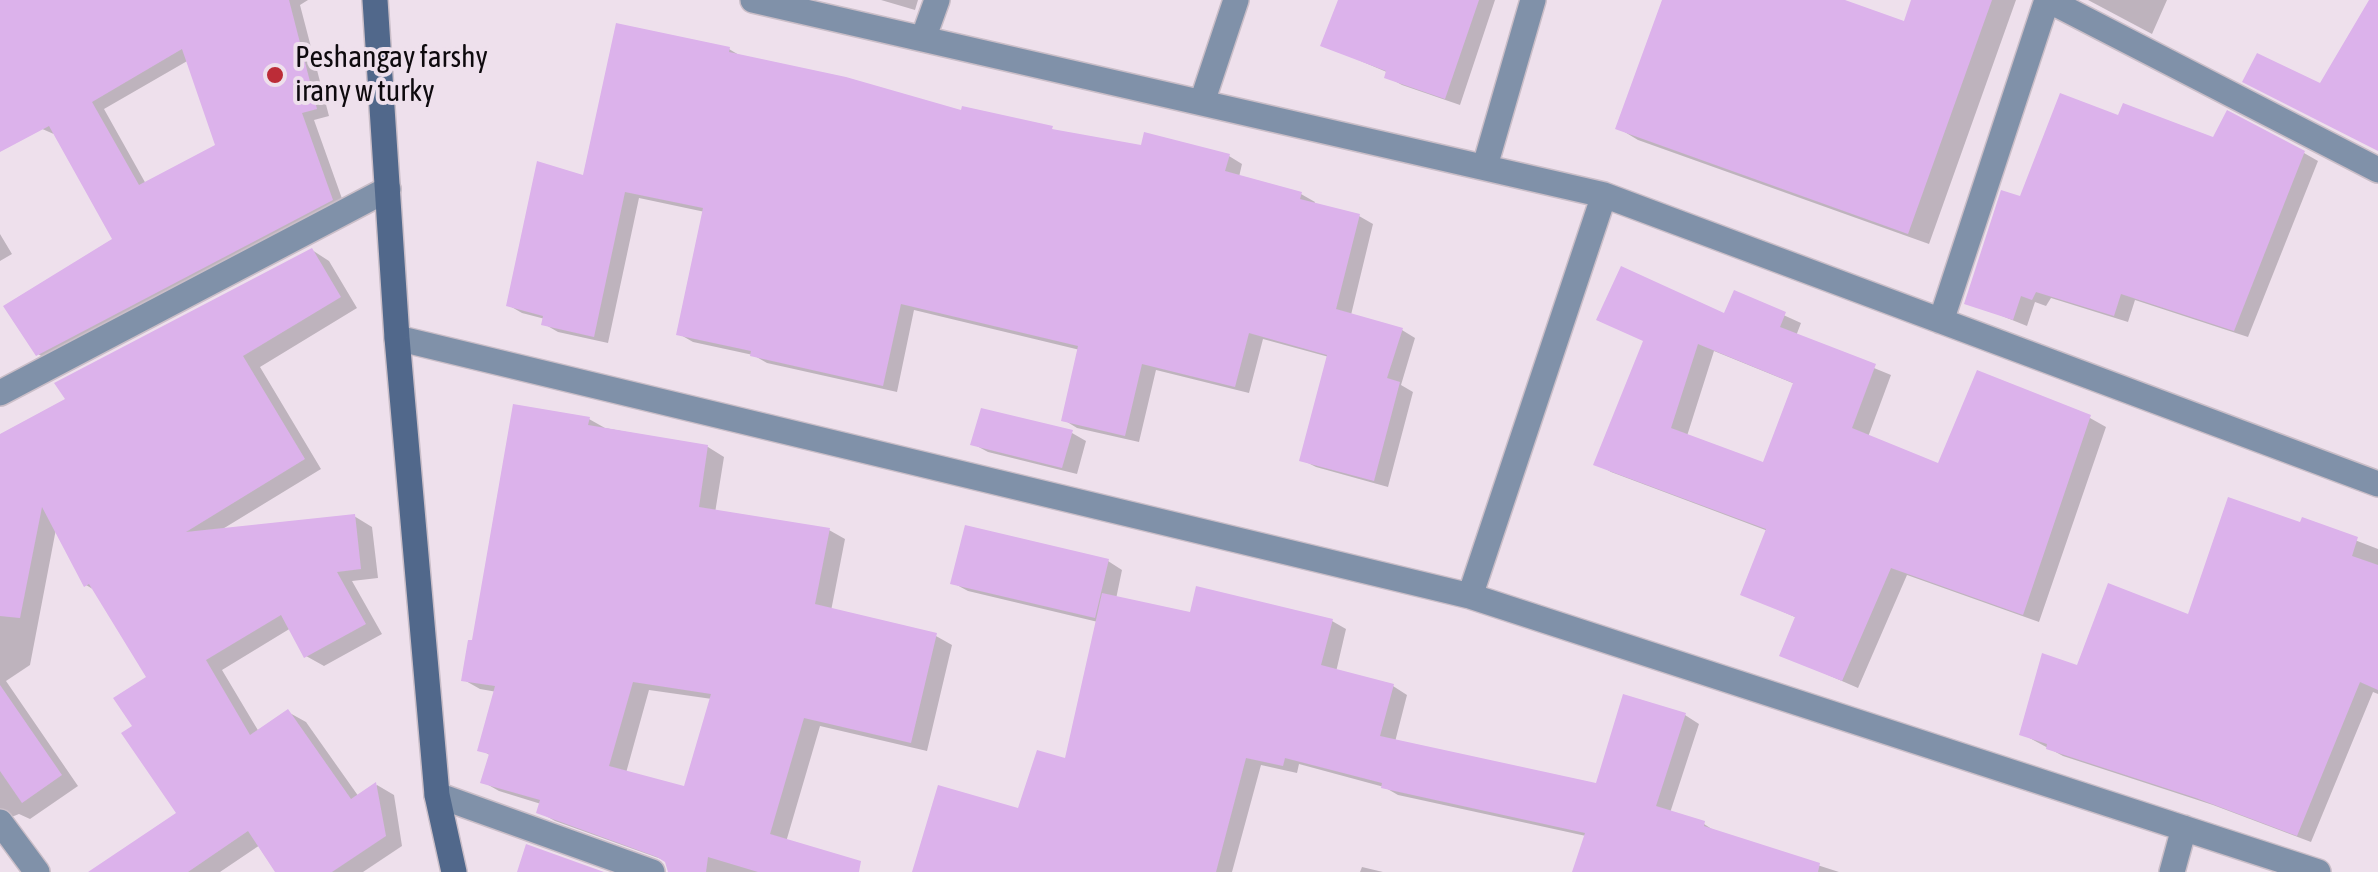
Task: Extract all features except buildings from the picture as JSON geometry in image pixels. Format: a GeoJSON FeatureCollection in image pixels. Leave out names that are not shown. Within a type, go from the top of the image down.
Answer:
{"type":"FeatureCollection","features":[{"type":"Feature","properties":{"kind":"street"},"geometry":{"type":"LineString","coordinates":[[375,0],[397,338],[436,795],[454,872]]}},
{"type":"Feature","properties":{"kind":"street"},"geometry":{"type":"LineString","coordinates":[[753,0],[1604,195],[2378,484]]}},
{"type":"Feature","properties":{"kind":"street"},"geometry":{"type":"LineString","coordinates":[[923,39],[937,0]]}},
{"type":"Feature","properties":{"kind":"street"},"geometry":{"type":"LineString","coordinates":[[1202,102],[1236,0]]}},
{"type":"Feature","properties":{"kind":"street"},"geometry":{"type":"LineString","coordinates":[[1484,166],[1534,0]]}},
{"type":"Feature","properties":{"kind":"street"},"geometry":{"type":"LineString","coordinates":[[1940,321],[2048,0],[2378,170]]}},
{"type":"Feature","properties":{"kind":"street"},"geometry":{"type":"LineString","coordinates":[[0,393],[388,189]]}},
{"type":"Feature","properties":{"kind":"street"},"geometry":{"type":"LineString","coordinates":[[1470,596],[1604,195]]}},
{"type":"Feature","properties":{"kind":"street"},"geometry":{"type":"LineString","coordinates":[[397,338],[1470,596],[2318,872]]}},
{"type":"Feature","properties":{"kind":"street"},"geometry":{"type":"LineString","coordinates":[[436,795],[652,872]]}},
{"type":"Feature","properties":{"kind":"street"},"geometry":{"type":"LineString","coordinates":[[0,822],[38,872]]}},
{"type":"Feature","properties":{"kind":"street"},"geometry":{"type":"LineString","coordinates":[[2172,872],[2184,828]]}},
{"type":"Feature","properties":{"kind":"place","name":"Peshangay farshy irany w turky"},"geometry":{"type":"Point","coordinates":[275,75]}}]}
